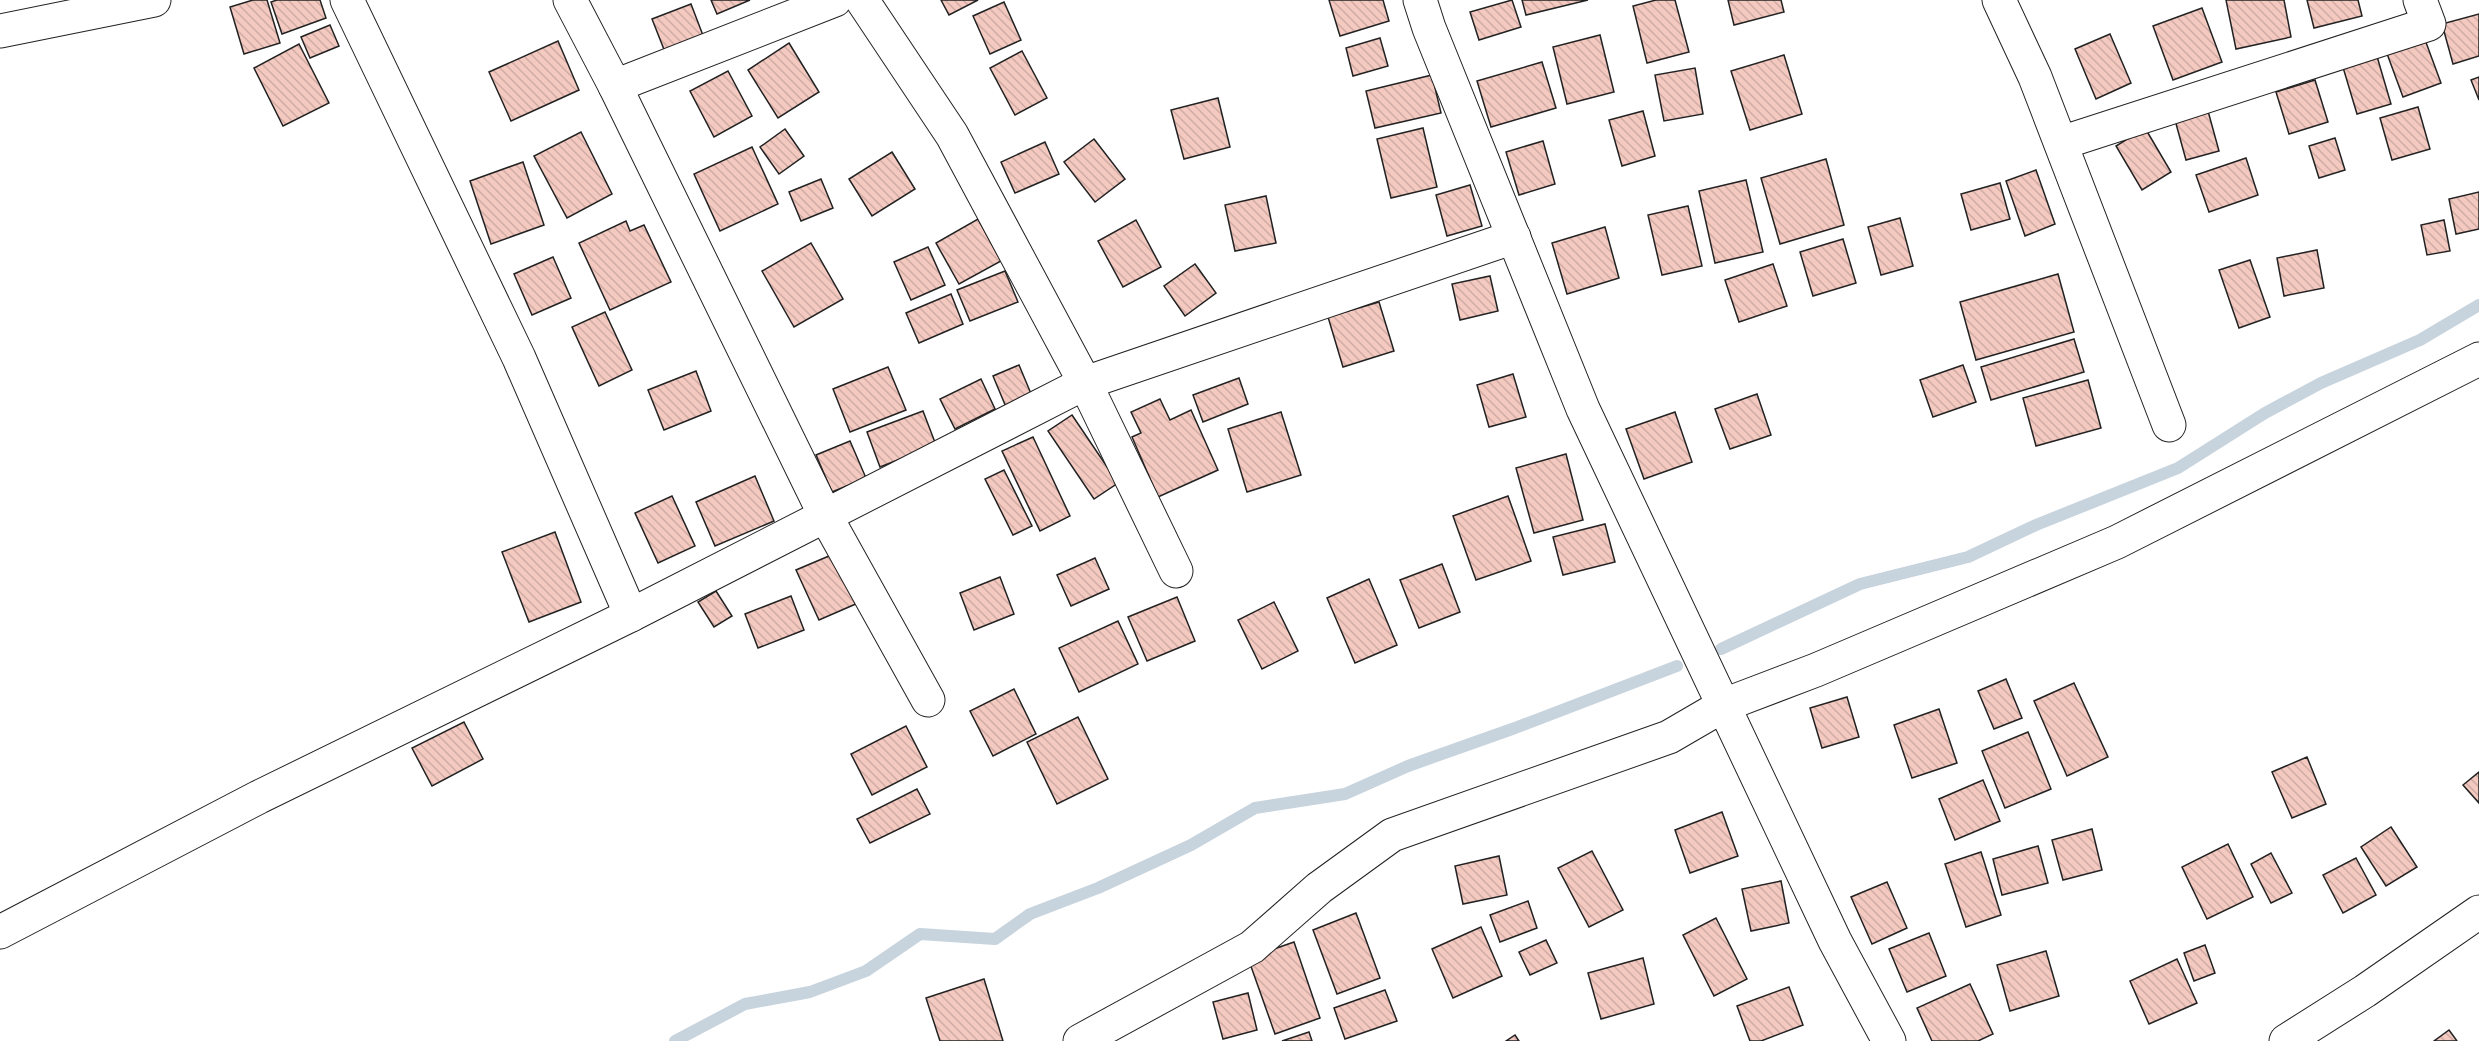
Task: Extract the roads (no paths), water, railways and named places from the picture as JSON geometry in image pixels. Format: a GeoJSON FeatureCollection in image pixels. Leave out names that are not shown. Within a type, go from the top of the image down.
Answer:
{"type":"FeatureCollection","features":[{"type":"Feature","properties":{"kind":"street"},"geometry":{"type":"LineString","coordinates":[[0,31],[154,0]]}},
{"type":"Feature","properties":{"kind":"street"},"geometry":{"type":"LineString","coordinates":[[347,0],[519,358],[631,615]]}},
{"type":"Feature","properties":{"kind":"street"},"geometry":{"type":"LineString","coordinates":[[570,0],[615,86],[825,515],[928,700]]}},
{"type":"Feature","properties":{"kind":"street"},"geometry":{"type":"LineString","coordinates":[[615,86],[835,0]]}},
{"type":"Feature","properties":{"kind":"street"},"geometry":{"type":"LineString","coordinates":[[862,0],[952,135],[1085,383],[1176,570]]}},
{"type":"Feature","properties":{"kind":"street"},"geometry":{"type":"LineString","coordinates":[[1420,0],[1429,28],[1584,409],[1835,942],[1889,1041]]}},
{"type":"Feature","properties":{"kind":"street"},"geometry":{"type":"LineString","coordinates":[[2000,0],[2035,77],[2169,425]]}},
{"type":"Feature","properties":{"kind":"street"},"geometry":{"type":"LineString","coordinates":[[2061,143],[2429,24],[2420,0]]}},
{"type":"Feature","properties":{"kind":"street"},"geometry":{"type":"LineString","coordinates":[[0,932],[259,797],[631,615],[1085,383],[1514,237]]}},
{"type":"Feature","properties":{"kind":"street"},"geometry":{"type":"LineString","coordinates":[[1080,1041],[1252,947],[1319,888],[1392,835],[1669,737],[1724,705],[1816,670],[2117,542],[2479,359]]}},
{"type":"Feature","properties":{"kind":"street"},"geometry":{"type":"LineString","coordinates":[[2286,1041],[2365,991],[2479,912]]}},
{"type":"Feature","properties":{"kind":"waterway"},"geometry":{"type":"LineString","coordinates":[[1721,649],[1860,584],[1968,557],[2036,525],[2178,468],[2265,413],[2321,383],[2420,340],[2479,305]]}},
{"type":"Feature","properties":{"kind":"waterway"},"geometry":{"type":"LineString","coordinates":[[675,1041],[745,1004],[810,992],[866,971],[920,934],[995,939],[1030,914],[1098,888],[1191,845],[1255,808],[1345,794],[1408,766],[1677,666]]}}]}
